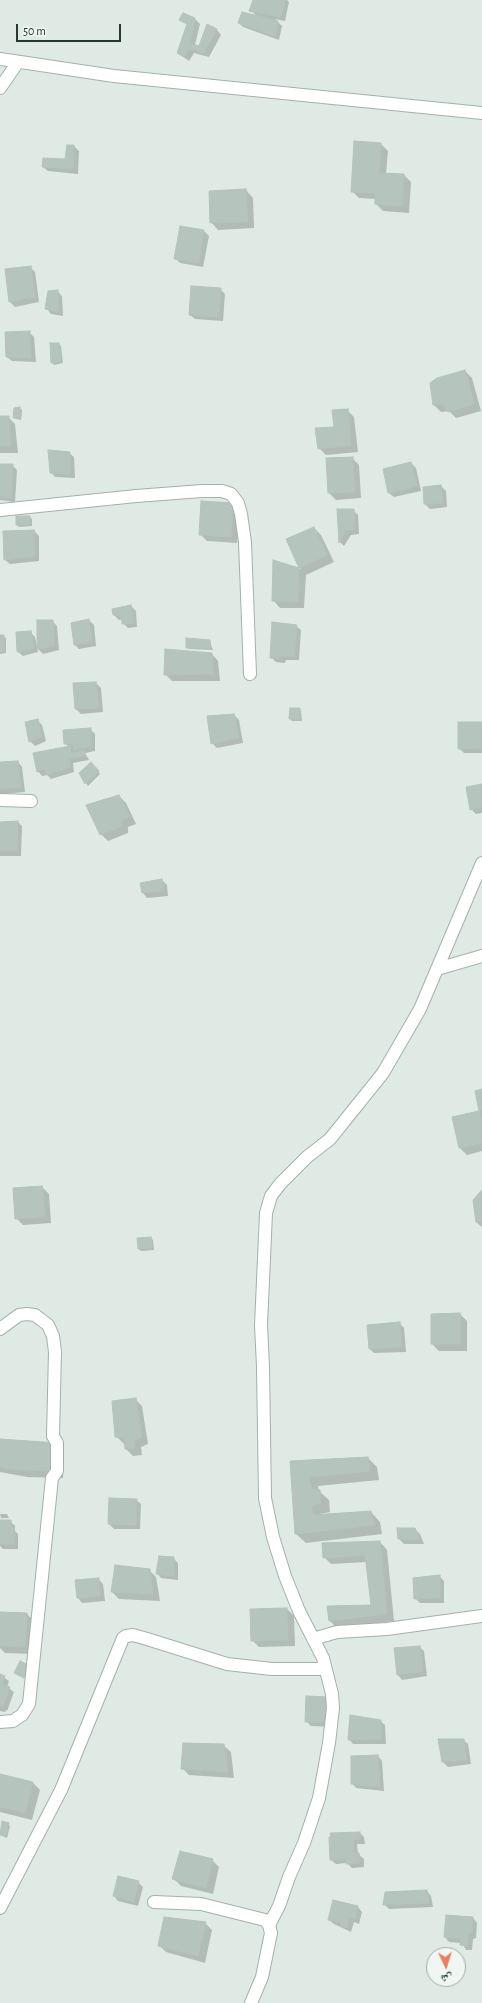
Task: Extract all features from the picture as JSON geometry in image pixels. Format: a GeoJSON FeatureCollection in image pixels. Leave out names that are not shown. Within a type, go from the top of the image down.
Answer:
{"type":"FeatureCollection","features":[{"type":"Feature","properties":{"kind":"street"},"geometry":{"type":"LineString","coordinates":[[0,59],[114,76],[482,113]]}},
{"type":"Feature","properties":{"kind":"street"},"geometry":{"type":"LineString","coordinates":[[0,88],[18,62]]}},
{"type":"Feature","properties":{"kind":"street"},"geometry":{"type":"LineString","coordinates":[[0,510],[195,492],[222,491],[231,494],[238,503],[245,542],[250,674]]}},
{"type":"Feature","properties":{"kind":"street"},"geometry":{"type":"LineString","coordinates":[[0,800],[30,800]]}},
{"type":"Feature","properties":{"kind":"street"},"geometry":{"type":"LineString","coordinates":[[269,1925],[279,1906],[289,1877],[304,1843],[319,1798],[333,1708],[332,1694],[323,1658],[299,1611],[285,1576],[273,1537],[265,1498],[261,1325],[266,1213],[271,1196],[280,1184],[307,1157],[330,1139],[383,1073],[420,1009],[482,863]]}},
{"type":"Feature","properties":{"kind":"street"},"geometry":{"type":"LineString","coordinates":[[437,969],[482,956]]}},
{"type":"Feature","properties":{"kind":"street"},"geometry":{"type":"LineString","coordinates":[[0,1329],[19,1315],[27,1314],[34,1315],[48,1325],[52,1336],[54,1352],[54,1436],[58,1443],[56,1471],[52,1478],[29,1704],[22,1715],[13,1721],[0,1722]]}},
{"type":"Feature","properties":{"kind":"street"},"geometry":{"type":"LineString","coordinates":[[314,1639],[337,1632],[394,1628],[482,1616]]}},
{"type":"Feature","properties":{"kind":"street"},"geometry":{"type":"LineString","coordinates":[[0,1908],[62,1790],[123,1638],[133,1635],[227,1664],[272,1669],[326,1669]]}},
{"type":"Feature","properties":{"kind":"street"},"geometry":{"type":"LineString","coordinates":[[154,1902],[201,1904],[256,1916],[265,1920],[269,1925],[271,1933],[262,1977],[251,2003]]}},
{"type":"Feature","properties":{"kind":"building"},"geometry":{"type":"Polygon","coordinates":[[[253,0],[285,0],[281,17],[249,11],[253,0]]]}},
{"type":"Feature","properties":{"kind":"building"},"geometry":{"type":"Polygon","coordinates":[[[242,12],[278,21],[275,36],[238,23],[242,12]]]}},
{"type":"Feature","properties":{"kind":"building"},"geometry":{"type":"Polygon","coordinates":[[[183,13],[195,18],[190,43],[199,46],[207,24],[217,29],[204,53],[189,49],[184,57],[177,53],[187,24],[179,20],[183,13]]]}},
{"type":"Feature","properties":{"kind":"building"},"geometry":{"type":"Polygon","coordinates":[[[354,141],[381,143],[379,173],[404,174],[402,206],[375,204],[375,193],[351,192],[354,141]]]}},
{"type":"Feature","properties":{"kind":"building"},"geometry":{"type":"Polygon","coordinates":[[[67,145],[74,145],[73,169],[42,167],[43,158],[65,159],[67,145]]]}},
{"type":"Feature","properties":{"kind":"building"},"geometry":{"type":"Polygon","coordinates":[[[246,189],[248,222],[210,223],[209,191],[246,189]]]}},
{"type":"Feature","properties":{"kind":"building"},"geometry":{"type":"Polygon","coordinates":[[[180,226],[204,230],[199,263],[174,259],[180,226]]]}},
{"type":"Feature","properties":{"kind":"building"},"geometry":{"type":"Polygon","coordinates":[[[31,266],[35,297],[9,302],[5,269],[31,266]]]}},
{"type":"Feature","properties":{"kind":"building"},"geometry":{"type":"Polygon","coordinates":[[[191,286],[221,288],[219,317],[189,315],[191,286]]]}},
{"type":"Feature","properties":{"kind":"building"},"geometry":{"type":"Polygon","coordinates":[[[58,290],[59,312],[45,309],[48,291],[58,290]]]}},
{"type":"Feature","properties":{"kind":"building"},"geometry":{"type":"Polygon","coordinates":[[[30,331],[31,358],[6,357],[5,332],[30,331]]]}},
{"type":"Feature","properties":{"kind":"building"},"geometry":{"type":"Polygon","coordinates":[[[50,343],[59,343],[61,361],[51,363],[50,343]]]}},
{"type":"Feature","properties":{"kind":"building"},"geometry":{"type":"Polygon","coordinates":[[[465,370],[474,404],[448,412],[443,404],[433,405],[430,383],[437,378],[465,370]]]}},
{"type":"Feature","properties":{"kind":"building"},"geometry":{"type":"Polygon","coordinates":[[[20,407],[20,418],[13,418],[14,408],[20,407]]]}},
{"type":"Feature","properties":{"kind":"building"},"geometry":{"type":"Polygon","coordinates":[[[348,409],[351,445],[318,449],[315,428],[334,427],[332,410],[348,409]]]}},
{"type":"Feature","properties":{"kind":"building"},"geometry":{"type":"Polygon","coordinates":[[[0,416],[9,416],[11,446],[0,446],[0,416]]]}},
{"type":"Feature","properties":{"kind":"building"},"geometry":{"type":"Polygon","coordinates":[[[48,450],[70,452],[70,474],[50,473],[48,450]]]}},
{"type":"Feature","properties":{"kind":"building"},"geometry":{"type":"Polygon","coordinates":[[[353,457],[355,492],[328,493],[326,458],[353,457]]]}},
{"type":"Feature","properties":{"kind":"building"},"geometry":{"type":"Polygon","coordinates":[[[411,462],[417,486],[388,493],[383,469],[411,462]]]}},
{"type":"Feature","properties":{"kind":"building"},"geometry":{"type":"Polygon","coordinates":[[[0,464],[13,464],[11,498],[0,496],[0,464]]]}},
{"type":"Feature","properties":{"kind":"building"},"geometry":{"type":"Polygon","coordinates":[[[441,485],[443,503],[424,504],[423,487],[441,485]]]}},
{"type":"Feature","properties":{"kind":"building"},"geometry":{"type":"Polygon","coordinates":[[[201,501],[233,503],[231,537],[199,535],[201,501]]]}},
{"type":"Feature","properties":{"kind":"building"},"geometry":{"type":"Polygon","coordinates":[[[337,509],[354,509],[355,530],[346,530],[339,543],[337,509]]]}},
{"type":"Feature","properties":{"kind":"building"},"geometry":{"type":"Polygon","coordinates":[[[16,516],[30,516],[30,524],[16,525],[16,516]]]}},
{"type":"Feature","properties":{"kind":"building"},"geometry":{"type":"Polygon","coordinates":[[[314,527],[327,555],[299,568],[286,539],[314,527]]]}},
{"type":"Feature","properties":{"kind":"building"},"geometry":{"type":"Polygon","coordinates":[[[34,530],[35,556],[4,560],[3,531],[34,530]]]}},
{"type":"Feature","properties":{"kind":"building"},"geometry":{"type":"Polygon","coordinates":[[[273,560],[299,568],[298,602],[272,601],[273,560]]]}},
{"type":"Feature","properties":{"kind":"building"},"geometry":{"type":"Polygon","coordinates":[[[131,605],[133,623],[122,624],[121,615],[113,615],[112,609],[131,605]]]}},
{"type":"Feature","properties":{"kind":"building"},"geometry":{"type":"Polygon","coordinates":[[[89,619],[92,642],[74,645],[71,623],[89,619]]]}},
{"type":"Feature","properties":{"kind":"building"},"geometry":{"type":"Polygon","coordinates":[[[37,620],[53,620],[54,646],[37,649],[37,620]]]}},
{"type":"Feature","properties":{"kind":"building"},"geometry":{"type":"Polygon","coordinates":[[[272,622],[297,625],[294,656],[282,656],[281,659],[270,658],[272,622]]]}},
{"type":"Feature","properties":{"kind":"building"},"geometry":{"type":"Polygon","coordinates":[[[31,631],[34,648],[17,652],[16,632],[31,631]]]}},
{"type":"Feature","properties":{"kind":"building"},"geometry":{"type":"Polygon","coordinates":[[[0,635],[4,635],[4,651],[0,652],[0,635]]]}},
{"type":"Feature","properties":{"kind":"building"},"geometry":{"type":"Polygon","coordinates":[[[186,638],[210,640],[211,648],[186,648],[186,638]]]}},
{"type":"Feature","properties":{"kind":"building"},"geometry":{"type":"Polygon","coordinates":[[[165,649],[212,653],[213,674],[164,675],[165,649]]]}},
{"type":"Feature","properties":{"kind":"building"},"geometry":{"type":"Polygon","coordinates":[[[96,682],[99,708],[75,709],[73,683],[96,682]]]}},
{"type":"Feature","properties":{"kind":"building"},"geometry":{"type":"Polygon","coordinates":[[[290,708],[300,708],[300,719],[289,719],[290,708]]]}},
{"type":"Feature","properties":{"kind":"building"},"geometry":{"type":"Polygon","coordinates":[[[234,714],[239,738],[211,744],[207,716],[234,714]]]}},
{"type":"Feature","properties":{"kind":"building"},"geometry":{"type":"Polygon","coordinates":[[[38,719],[42,737],[29,742],[25,722],[38,719]]]}},
{"type":"Feature","properties":{"kind":"building"},"geometry":{"type":"Polygon","coordinates":[[[458,722],[482,722],[482,748],[458,749],[458,722]]]}},
{"type":"Feature","properties":{"kind":"building"},"geometry":{"type":"Polygon","coordinates":[[[91,728],[91,746],[74,750],[73,744],[64,744],[63,730],[91,728]]]}},
{"type":"Feature","properties":{"kind":"building"},"geometry":{"type":"Polygon","coordinates":[[[70,746],[71,753],[85,751],[85,756],[69,759],[70,767],[46,775],[45,769],[37,772],[33,753],[70,746]]]}},
{"type":"Feature","properties":{"kind":"building"},"geometry":{"type":"Polygon","coordinates":[[[18,761],[21,787],[0,789],[0,762],[18,761]]]}},
{"type":"Feature","properties":{"kind":"building"},"geometry":{"type":"Polygon","coordinates":[[[91,762],[99,771],[85,784],[79,773],[91,762]]]}},
{"type":"Feature","properties":{"kind":"building"},"geometry":{"type":"Polygon","coordinates":[[[482,784],[482,807],[470,810],[466,787],[482,784]]]}},
{"type":"Feature","properties":{"kind":"building"},"geometry":{"type":"Polygon","coordinates":[[[119,795],[130,817],[121,820],[122,826],[100,835],[86,805],[119,795]]]}},
{"type":"Feature","properties":{"kind":"building"},"geometry":{"type":"Polygon","coordinates":[[[18,821],[17,851],[0,851],[0,822],[18,821]]]}},
{"type":"Feature","properties":{"kind":"building"},"geometry":{"type":"Polygon","coordinates":[[[162,879],[164,891],[142,893],[140,883],[162,879]]]}},
{"type":"Feature","properties":{"kind":"building"},"geometry":{"type":"Polygon","coordinates":[[[482,1089],[482,1110],[479,1111],[475,1091],[482,1089]]]}},
{"type":"Feature","properties":{"kind":"building"},"geometry":{"type":"Polygon","coordinates":[[[479,1111],[482,1123],[482,1143],[459,1148],[452,1117],[479,1111]]]}},
{"type":"Feature","properties":{"kind":"building"},"geometry":{"type":"Polygon","coordinates":[[[42,1186],[45,1217],[15,1219],[13,1188],[42,1186]]]}},
{"type":"Feature","properties":{"kind":"building"},"geometry":{"type":"Polygon","coordinates":[[[482,1190],[482,1221],[476,1222],[473,1200],[482,1190]]]}},
{"type":"Feature","properties":{"kind":"building"},"geometry":{"type":"Polygon","coordinates":[[[151,1237],[152,1248],[138,1249],[137,1238],[151,1237]]]}},
{"type":"Feature","properties":{"kind":"building"},"geometry":{"type":"Polygon","coordinates":[[[460,1313],[460,1344],[431,1344],[431,1314],[460,1313]]]}},
{"type":"Feature","properties":{"kind":"building"},"geometry":{"type":"Polygon","coordinates":[[[400,1322],[402,1347],[369,1349],[367,1325],[400,1322]]]}},
{"type":"Feature","properties":{"kind":"building"},"geometry":{"type":"Polygon","coordinates":[[[136,1398],[142,1437],[134,1440],[135,1448],[125,1449],[124,1438],[115,1437],[112,1401],[136,1398]]]}},
{"type":"Feature","properties":{"kind":"building"},"geometry":{"type":"Polygon","coordinates":[[[0,1439],[57,1443],[57,1471],[19,1470],[0,1467],[0,1439]]]}},
{"type":"Feature","properties":{"kind":"building"},"geometry":{"type":"Polygon","coordinates":[[[368,1457],[370,1471],[309,1477],[312,1489],[320,1490],[321,1503],[311,1506],[313,1515],[371,1511],[374,1525],[295,1534],[290,1461],[368,1457]]]}},
{"type":"Feature","properties":{"kind":"building"},"geometry":{"type":"Polygon","coordinates":[[[109,1498],[137,1499],[136,1525],[108,1524],[109,1498]]]}},
{"type":"Feature","properties":{"kind":"building"},"geometry":{"type":"Polygon","coordinates":[[[0,1520],[11,1520],[11,1528],[14,1528],[14,1544],[0,1544],[0,1520]]]}},
{"type":"Feature","properties":{"kind":"building"},"geometry":{"type":"Polygon","coordinates":[[[397,1528],[415,1528],[420,1540],[398,1539],[397,1528]]]}},
{"type":"Feature","properties":{"kind":"building"},"geometry":{"type":"Polygon","coordinates":[[[380,1541],[387,1614],[329,1621],[327,1606],[371,1605],[365,1555],[323,1558],[322,1543],[380,1541]]]}},
{"type":"Feature","properties":{"kind":"building"},"geometry":{"type":"Polygon","coordinates":[[[159,1556],[174,1557],[174,1576],[156,1574],[159,1556]]]}},
{"type":"Feature","properties":{"kind":"building"},"geometry":{"type":"Polygon","coordinates":[[[115,1565],[150,1569],[153,1594],[111,1592],[115,1565]]]}},
{"type":"Feature","properties":{"kind":"building"},"geometry":{"type":"Polygon","coordinates":[[[440,1575],[440,1598],[414,1599],[413,1578],[440,1575]]]}},
{"type":"Feature","properties":{"kind":"building"},"geometry":{"type":"Polygon","coordinates":[[[99,1578],[100,1596],[77,1598],[75,1580],[99,1578]]]}},
{"type":"Feature","properties":{"kind":"building"},"geometry":{"type":"Polygon","coordinates":[[[287,1608],[288,1640],[251,1641],[250,1609],[287,1608]]]}},
{"type":"Feature","properties":{"kind":"building"},"geometry":{"type":"Polygon","coordinates":[[[0,1612],[27,1613],[25,1647],[0,1646],[0,1612]]]}},
{"type":"Feature","properties":{"kind":"building"},"geometry":{"type":"Polygon","coordinates":[[[420,1646],[423,1671],[397,1675],[394,1648],[420,1646]]]}},
{"type":"Feature","properties":{"kind":"building"},"geometry":{"type":"Polygon","coordinates":[[[20,1661],[30,1666],[24,1678],[14,1673],[20,1661]]]}},
{"type":"Feature","properties":{"kind":"building"},"geometry":{"type":"Polygon","coordinates":[[[0,1674],[5,1676],[2,1684],[10,1687],[3,1707],[0,1706],[0,1674]]]}},
{"type":"Feature","properties":{"kind":"building"},"geometry":{"type":"Polygon","coordinates":[[[306,1696],[328,1697],[328,1722],[305,1722],[306,1696]]]}},
{"type":"Feature","properties":{"kind":"building"},"geometry":{"type":"Polygon","coordinates":[[[350,1715],[381,1720],[381,1739],[348,1740],[350,1715]]]}},
{"type":"Feature","properties":{"kind":"building"},"geometry":{"type":"Polygon","coordinates":[[[438,1739],[464,1739],[467,1760],[442,1762],[438,1739]]]}},
{"type":"Feature","properties":{"kind":"building"},"geometry":{"type":"Polygon","coordinates":[[[183,1743],[224,1744],[228,1772],[181,1769],[183,1743]]]}},
{"type":"Feature","properties":{"kind":"building"},"geometry":{"type":"Polygon","coordinates":[[[378,1755],[380,1787],[351,1784],[351,1756],[378,1755]]]}},
{"type":"Feature","properties":{"kind":"building"},"geometry":{"type":"Polygon","coordinates":[[[0,1774],[33,1782],[25,1813],[0,1807],[0,1774]]]}},
{"type":"Feature","properties":{"kind":"building"},"geometry":{"type":"Polygon","coordinates":[[[2,1821],[9,1823],[5,1836],[0,1835],[2,1821]]]}},
{"type":"Feature","properties":{"kind":"building"},"geometry":{"type":"Polygon","coordinates":[[[360,1832],[360,1839],[353,1840],[354,1853],[359,1853],[360,1863],[346,1864],[346,1859],[330,1860],[330,1833],[360,1832]]]}},
{"type":"Feature","properties":{"kind":"building"},"geometry":{"type":"Polygon","coordinates":[[[180,1851],[213,1859],[206,1888],[172,1879],[180,1851]]]}},
{"type":"Feature","properties":{"kind":"building"},"geometry":{"type":"Polygon","coordinates":[[[118,1876],[139,1881],[134,1902],[113,1896],[118,1876]]]}},
{"type":"Feature","properties":{"kind":"building"},"geometry":{"type":"Polygon","coordinates":[[[427,1890],[429,1903],[383,1905],[385,1892],[427,1890]]]}},
{"type":"Feature","properties":{"kind":"building"},"geometry":{"type":"Polygon","coordinates":[[[333,1900],[358,1906],[355,1919],[349,1918],[347,1928],[341,1926],[341,1923],[328,1920],[333,1900]]]}},
{"type":"Feature","properties":{"kind":"building"},"geometry":{"type":"Polygon","coordinates":[[[446,1915],[473,1917],[472,1933],[468,1934],[467,1946],[460,1945],[461,1939],[444,1937],[446,1915]]]}},
{"type":"Feature","properties":{"kind":"building"},"geometry":{"type":"Polygon","coordinates":[[[164,1917],[206,1922],[198,1956],[158,1946],[164,1917]]]}}]}
